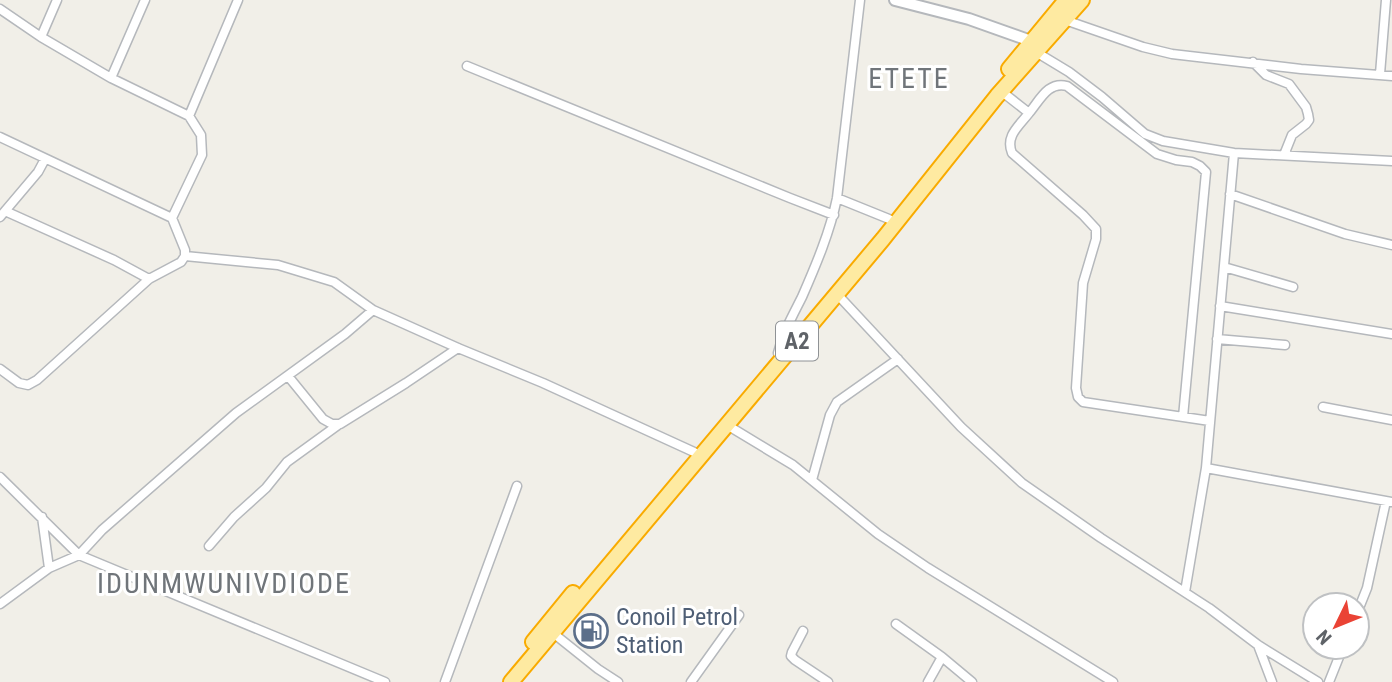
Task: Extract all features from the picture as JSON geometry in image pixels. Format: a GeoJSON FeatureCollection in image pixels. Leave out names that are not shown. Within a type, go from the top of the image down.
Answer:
{"type":"FeatureCollection","features":[{"type":"Feature","properties":{"kind":"highway","name":"A2"},"geometry":{"type":"LineString","coordinates":[[511,682],[878,245],[1001,91],[1066,0]]}},
{"type":"Feature","properties":{"kind":"highway","name":"A2"},"geometry":{"type":"LineString","coordinates":[[500,682],[1033,46],[1065,20],[1082,0]]}},
{"type":"Feature","properties":{"kind":"street"},"geometry":{"type":"LineString","coordinates":[[40,37],[58,0]]}},
{"type":"Feature","properties":{"kind":"street"},"geometry":{"type":"LineString","coordinates":[[111,78],[145,0]]}},
{"type":"Feature","properties":{"kind":"street"},"geometry":{"type":"LineString","coordinates":[[189,116],[238,0]]}},
{"type":"Feature","properties":{"kind":"street"},"geometry":{"type":"LineString","coordinates":[[778,353],[782,337],[834,215],[860,0]]}},
{"type":"Feature","properties":{"kind":"street"},"geometry":{"type":"LineString","coordinates":[[895,0],[970,19],[1033,46],[1102,97],[1145,134],[1163,141],[1234,153],[1392,162]]}},
{"type":"Feature","properties":{"kind":"street"},"geometry":{"type":"LineString","coordinates":[[1380,74],[1386,0]]}},
{"type":"Feature","properties":{"kind":"street"},"geometry":{"type":"LineString","coordinates":[[0,9],[40,37],[111,78],[189,116],[201,135],[202,155],[172,218]]}},
{"type":"Feature","properties":{"kind":"street"},"geometry":{"type":"LineString","coordinates":[[1065,20],[1143,47],[1172,54],[1392,76]]}},
{"type":"Feature","properties":{"kind":"street"},"geometry":{"type":"LineString","coordinates":[[1253,62],[1266,75],[1289,84],[1306,107],[1308,120],[1292,135],[1284,155]]}},
{"type":"Feature","properties":{"kind":"street"},"geometry":{"type":"LineString","coordinates":[[467,66],[834,215]]}},
{"type":"Feature","properties":{"kind":"street"},"geometry":{"type":"LineString","coordinates":[[1289,84],[1301,69]]}},
{"type":"Feature","properties":{"kind":"street"},"geometry":{"type":"LineString","coordinates":[[1183,417],[1206,172],[1192,162],[1157,154],[1068,86],[1060,84],[1050,87],[1009,139],[1009,148],[1096,229],[1096,239],[1083,283],[1076,388],[1078,397],[1083,402],[1101,406],[1210,421]]}},
{"type":"Feature","properties":{"kind":"street"},"geometry":{"type":"LineString","coordinates":[[1001,91],[1029,113]]}},
{"type":"Feature","properties":{"kind":"street"},"geometry":{"type":"LineString","coordinates":[[0,137],[172,218],[185,250],[185,257],[181,262],[149,279],[37,380],[28,385],[19,383],[0,369]]}},
{"type":"Feature","properties":{"kind":"street"},"geometry":{"type":"LineString","coordinates":[[1185,592],[1206,468],[1234,153]]}},
{"type":"Feature","properties":{"kind":"street"},"geometry":{"type":"LineString","coordinates":[[5,211],[38,172],[45,159]]}},
{"type":"Feature","properties":{"kind":"street"},"geometry":{"type":"LineString","coordinates":[[1230,194],[1345,234],[1392,245]]}},
{"type":"Feature","properties":{"kind":"street"},"geometry":{"type":"LineString","coordinates":[[837,198],[889,219]]}},
{"type":"Feature","properties":{"kind":"street"},"geometry":{"type":"LineString","coordinates":[[0,201],[5,211],[114,260],[149,279]]}},
{"type":"Feature","properties":{"kind":"street"},"geometry":{"type":"LineString","coordinates":[[185,257],[278,265],[334,282],[373,310],[694,452]]}},
{"type":"Feature","properties":{"kind":"street"},"geometry":{"type":"LineString","coordinates":[[1224,267],[1293,287]]}},
{"type":"Feature","properties":{"kind":"street"},"geometry":{"type":"LineString","coordinates":[[836,293],[961,427],[1022,483],[1185,592],[1258,645],[1318,682]]}},
{"type":"Feature","properties":{"kind":"street"},"geometry":{"type":"LineString","coordinates":[[1220,306],[1392,334]]}},
{"type":"Feature","properties":{"kind":"street"},"geometry":{"type":"LineString","coordinates":[[0,604],[49,568],[79,555],[102,530],[236,413],[345,334],[373,310]]}},
{"type":"Feature","properties":{"kind":"street"},"geometry":{"type":"LineString","coordinates":[[1217,339],[1285,345]]}},
{"type":"Feature","properties":{"kind":"street"},"geometry":{"type":"LineString","coordinates":[[209,547],[234,517],[272,481],[286,462],[458,348]]}},
{"type":"Feature","properties":{"kind":"street"},"geometry":{"type":"LineString","coordinates":[[812,480],[830,415],[837,402],[898,359]]}},
{"type":"Feature","properties":{"kind":"street"},"geometry":{"type":"LineString","coordinates":[[288,376],[323,419],[332,424],[340,424]]}},
{"type":"Feature","properties":{"kind":"street"},"geometry":{"type":"LineString","coordinates":[[1323,407],[1392,420]]}},
{"type":"Feature","properties":{"kind":"street"},"geometry":{"type":"LineString","coordinates":[[727,425],[782,457],[878,534],[928,568],[1113,682]]}},
{"type":"Feature","properties":{"kind":"street"},"geometry":{"type":"LineString","coordinates":[[1206,468],[1389,501],[1366,591]]}},
{"type":"Feature","properties":{"kind":"street"},"geometry":{"type":"LineString","coordinates":[[0,477],[79,555],[385,682]]}},
{"type":"Feature","properties":{"kind":"street"},"geometry":{"type":"LineString","coordinates":[[445,682],[517,485]]}},
{"type":"Feature","properties":{"kind":"street"},"geometry":{"type":"LineString","coordinates":[[42,517],[49,568]]}},
{"type":"Feature","properties":{"kind":"street"},"geometry":{"type":"LineString","coordinates":[[691,682],[740,615]]}},
{"type":"Feature","properties":{"kind":"street"},"geometry":{"type":"LineString","coordinates":[[896,624],[972,682]]}},
{"type":"Feature","properties":{"kind":"street"},"geometry":{"type":"LineString","coordinates":[[803,631],[792,656],[828,682]]}},
{"type":"Feature","properties":{"kind":"street"},"geometry":{"type":"LineString","coordinates":[[553,633],[618,682]]}},
{"type":"Feature","properties":{"kind":"street"},"geometry":{"type":"LineString","coordinates":[[1258,645],[1272,682]]}},
{"type":"Feature","properties":{"kind":"street"},"geometry":{"type":"LineString","coordinates":[[928,682],[942,657]]}},
{"type":"Feature","properties":{"kind":"street"},"geometry":{"type":"LineString","coordinates":[[1329,682],[1337,661]]}},
{"type":"Feature","properties":{"kind":"place","name":"Conoil Petrol Station"},"geometry":{"type":"Point","coordinates":[591,631]}},
{"type":"Feature","properties":{"kind":"district","name":"ETETE"},"geometry":{"type":"Point","coordinates":[909,78]}},
{"type":"Feature","properties":{"kind":"district","name":"IDUNMWUNIVDIODE"},"geometry":{"type":"Point","coordinates":[224,583]}}]}
